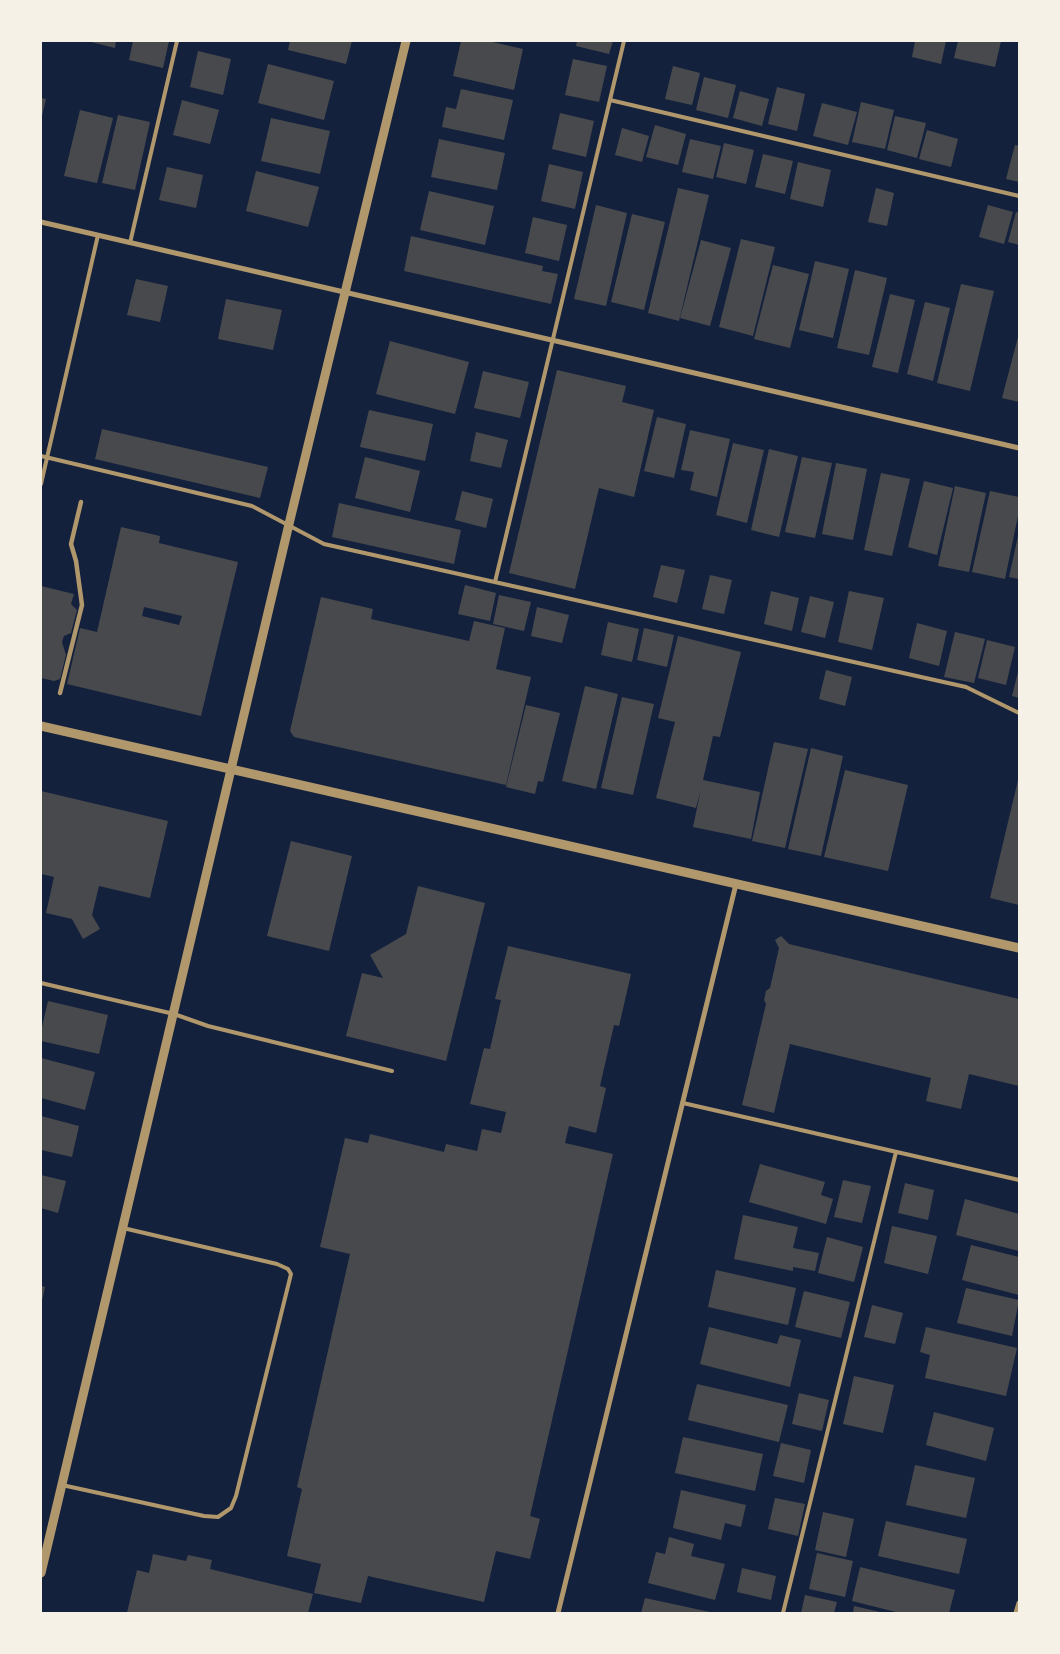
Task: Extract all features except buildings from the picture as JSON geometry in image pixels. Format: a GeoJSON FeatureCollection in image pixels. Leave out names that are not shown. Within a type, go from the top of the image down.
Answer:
{"type":"FeatureCollection","features":[{"type":"Feature","properties":{"kind":"street"},"geometry":{"type":"LineString","coordinates":[[41,1573],[289,524],[406,41]]}},
{"type":"Feature","properties":{"kind":"street"},"geometry":{"type":"LineString","coordinates":[[41,222],[1019,448]]}},
{"type":"Feature","properties":{"kind":"street"},"geometry":{"type":"LineString","coordinates":[[60,693],[82,605],[76,561],[71,544],[81,502]]}},
{"type":"Feature","properties":{"kind":"street"},"geometry":{"type":"LineString","coordinates":[[41,726],[1019,948]]}},
{"type":"Feature","properties":{"kind":"street"},"geometry":{"type":"LineString","coordinates":[[558,1613],[736,884]]}},
{"type":"Feature","properties":{"kind":"street"},"geometry":{"type":"LineString","coordinates":[[1016,1613],[1019,1604]]}},
{"type":"Feature","properties":{"kind":"lane"},"geometry":{"type":"LineString","coordinates":[[130,243],[177,41]]}},
{"type":"Feature","properties":{"kind":"lane"},"geometry":{"type":"LineString","coordinates":[[495,582],[624,41]]}},
{"type":"Feature","properties":{"kind":"lane"},"geometry":{"type":"LineString","coordinates":[[610,100],[1019,196]]}},
{"type":"Feature","properties":{"kind":"lane"},"geometry":{"type":"LineString","coordinates":[[41,484],[98,235]]}},
{"type":"Feature","properties":{"kind":"lane"},"geometry":{"type":"LineString","coordinates":[[41,456],[252,506],[324,544],[966,687],[1019,713]]}},
{"type":"Feature","properties":{"kind":"lane"},"geometry":{"type":"LineString","coordinates":[[41,983],[174,1014],[208,1026],[392,1071]]}},
{"type":"Feature","properties":{"kind":"lane"},"geometry":{"type":"LineString","coordinates":[[683,1103],[1019,1180]]}},
{"type":"Feature","properties":{"kind":"lane"},"geometry":{"type":"LineString","coordinates":[[784,1613],[896,1152]]}},
{"type":"Feature","properties":{"kind":"lane"},"geometry":{"type":"LineString","coordinates":[[62,1485],[204,1516],[218,1517],[231,1508],[236,1496],[291,1274],[288,1269],[277,1264],[123,1228]]}}]}
